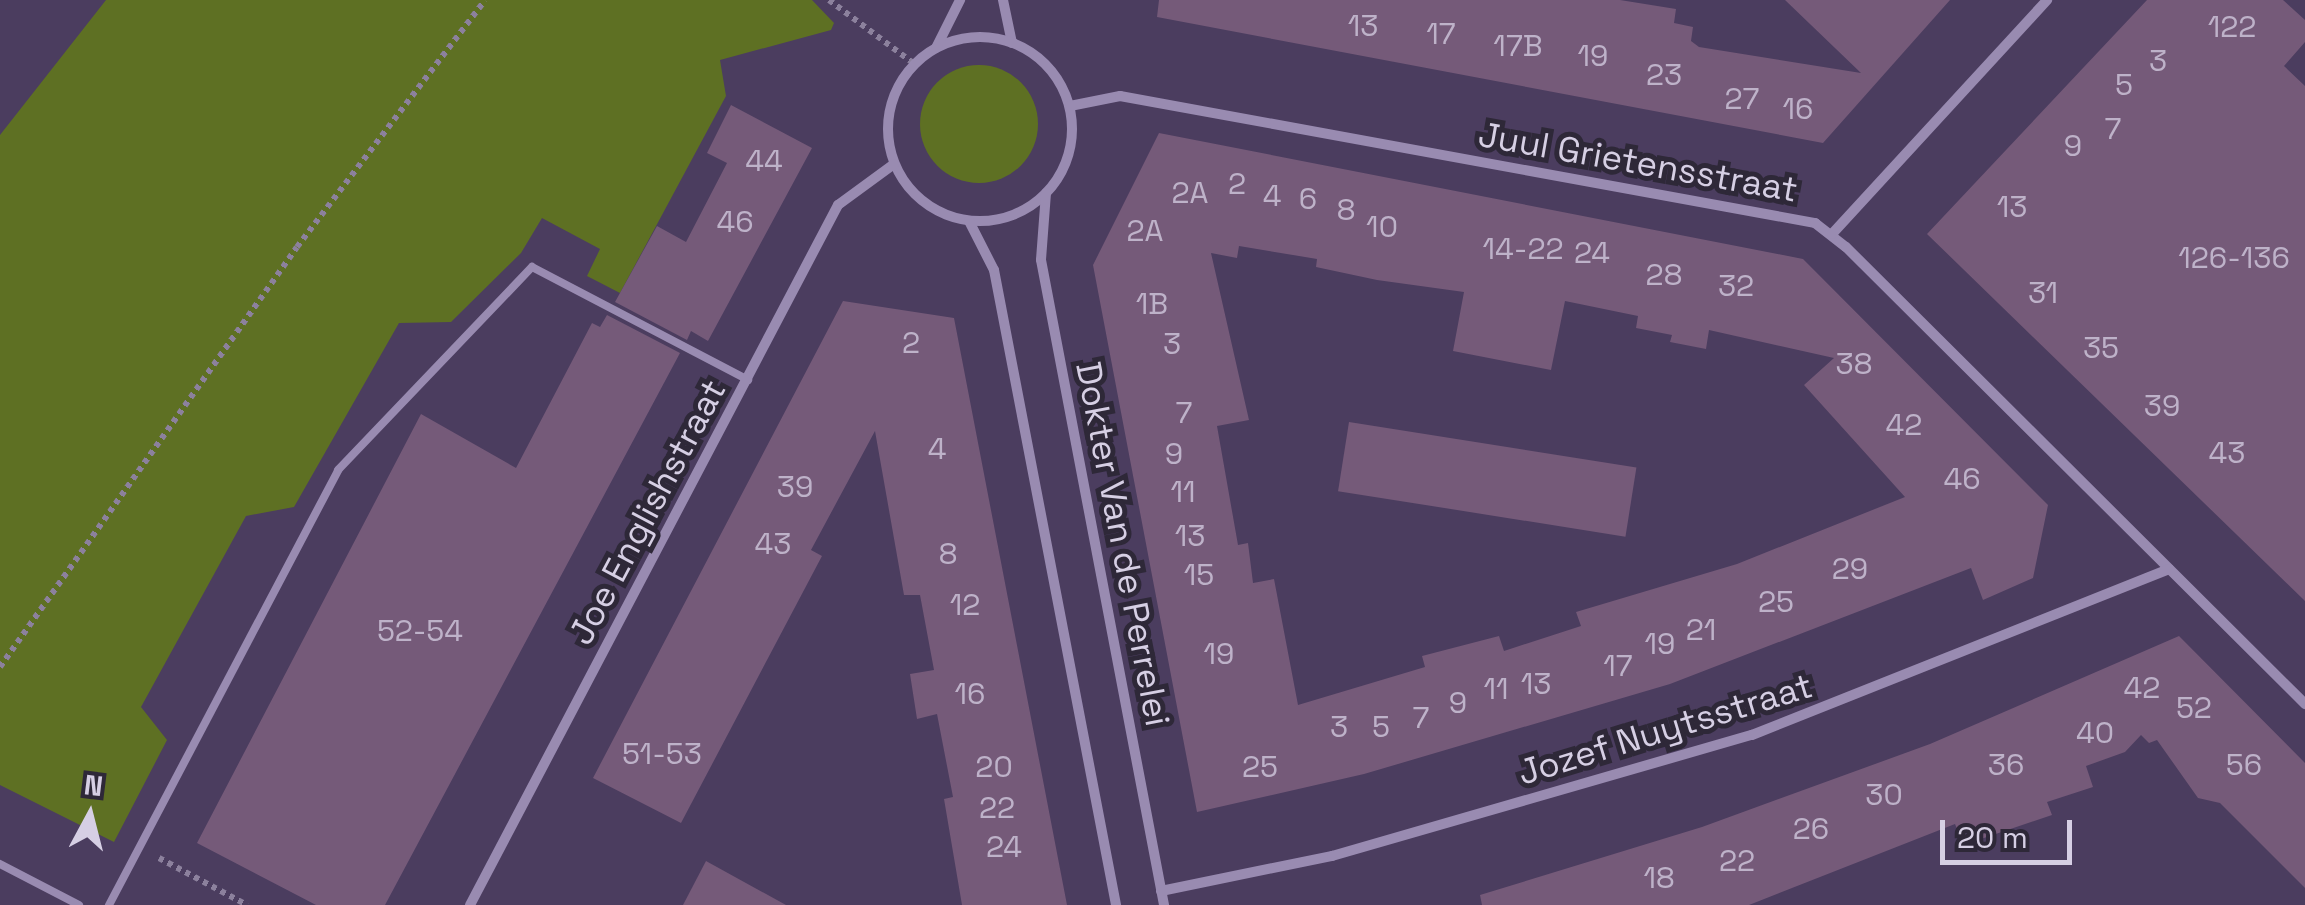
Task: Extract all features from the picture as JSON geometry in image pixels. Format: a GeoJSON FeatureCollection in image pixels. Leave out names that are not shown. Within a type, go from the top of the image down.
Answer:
{"type":"FeatureCollection","features":[{"type":"Feature","properties":{"kind":"street"},"geometry":{"type":"LineString","coordinates":[[936,48],[960,0]]}},
{"type":"Feature","properties":{"kind":"street"},"geometry":{"type":"LineString","coordinates":[[1003,0],[1012,43]]}},
{"type":"Feature","properties":{"kind":"street"},"geometry":{"type":"LineString","coordinates":[[1832,234],[2047,0]]}},
{"type":"Feature","properties":{"kind":"street"},"geometry":{"type":"LineString","coordinates":[[1046,193],[1024,210],[970,221],[924,203],[894,164],[889,111],[914,64],[936,48],[986,37],[1012,43],[1048,68],[1070,106]]}},
{"type":"Feature","properties":{"kind":"street","name":"Juul Grietensstraat"},"geometry":{"type":"LineString","coordinates":[[1070,106],[1120,96],[1790,218],[1832,234],[2305,704]]}},
{"type":"Feature","properties":{"kind":"street","name":"Dokter Van de Perrelei"},"geometry":{"type":"LineString","coordinates":[[1070,106],[1069,153],[1046,193],[1041,260],[1164,905]]}},
{"type":"Feature","properties":{"kind":"street","name":"Joe Englishstraat"},"geometry":{"type":"LineString","coordinates":[[470,905],[838,206],[894,164]]}},
{"type":"Feature","properties":{"kind":"street"},"geometry":{"type":"LineString","coordinates":[[970,221],[994,270],[1116,905]]}},
{"type":"Feature","properties":{"kind":"street","name":"Jozef Nuytsstraat"},"geometry":{"type":"LineString","coordinates":[[1161,891],[1332,856],[1752,735],[2169,568]]}},
{"type":"Feature","properties":{"kind":"lane"},"geometry":{"type":"LineString","coordinates":[[110,905],[338,470],[532,268],[748,380]]}},
{"type":"Feature","properties":{"kind":"lane"},"geometry":{"type":"LineString","coordinates":[[0,864],[78,905]]}},
{"type":"Feature","properties":{"kind":"path"},"geometry":{"type":"LineString","coordinates":[[0,668],[297,247],[485,0]]}},
{"type":"Feature","properties":{"kind":"path"},"geometry":{"type":"LineString","coordinates":[[829,0],[914,64]]}},
{"type":"Feature","properties":{"kind":"path"},"geometry":{"type":"LineString","coordinates":[[140,848],[247,905]]}},
{"type":"Feature","properties":{"kind":"green space"},"geometry":{"type":"Polygon","coordinates":[[[106,0],[812,0],[834,23],[831,30],[720,60],[726,96],[620,293],[587,276],[600,249],[542,218],[521,253],[451,322],[399,323],[294,507],[246,516],[141,707],[167,740],[114,842],[0,785],[0,135],[106,0]]]}},
{"type":"Feature","properties":{"kind":"green space"},"geometry":{"type":"Polygon","coordinates":[[[979,65],[1002,69],[1021,82],[1034,101],[1038,124],[1034,147],[1021,166],[1002,179],[979,183],[956,179],[937,166],[924,147],[920,124],[924,101],[937,82],[956,69],[979,65]]]}},
{"type":"Feature","properties":{"kind":"building"},"geometry":{"type":"Polygon","coordinates":[[[1159,0],[1620,0],[1676,9],[1674,23],[1693,27],[1691,41],[1699,47],[1861,73],[1785,0],[1950,0],[1823,143],[1157,17],[1159,0]]]}},
{"type":"Feature","properties":{"kind":"building"},"geometry":{"type":"Polygon","coordinates":[[[2147,0],[2283,0],[2305,20],[2305,42],[2284,66],[2305,86],[2305,601],[1927,234],[2147,0]]]}},
{"type":"Feature","properties":{"kind":"building"},"geometry":{"type":"Polygon","coordinates":[[[731,105],[812,148],[708,341],[691,331],[687,340],[615,302],[657,226],[686,242],[727,163],[707,153],[731,105]]]}},
{"type":"Feature","properties":{"kind":"building"},"geometry":{"type":"Polygon","coordinates":[[[1159,133],[1803,259],[2048,505],[2033,578],[1983,600],[1971,568],[1670,684],[1364,774],[1197,812],[1093,265],[1159,133]],[[1239,246],[1237,258],[1211,253],[1249,420],[1217,426],[1238,545],[1248,543],[1253,583],[1274,579],[1298,705],[1425,667],[1422,656],[1499,636],[1504,651],[1581,626],[1576,612],[1737,564],[1905,497],[1804,385],[1834,358],[1709,330],[1706,349],[1670,342],[1672,335],[1636,328],[1638,316],[1565,301],[1551,370],[1453,351],[1464,292],[1316,267],[1317,259],[1239,246]]]}},
{"type":"Feature","properties":{"kind":"building"},"geometry":{"type":"Polygon","coordinates":[[[843,301],[954,318],[1067,905],[962,905],[944,799],[953,797],[937,714],[917,719],[910,674],[934,670],[920,595],[904,595],[875,431],[811,550],[822,556],[681,823],[593,778],[843,301]]]}},
{"type":"Feature","properties":{"kind":"building"},"geometry":{"type":"Polygon","coordinates":[[[607,315],[680,353],[385,905],[316,905],[197,843],[421,414],[516,468],[592,323],[600,327],[607,315]]]}},
{"type":"Feature","properties":{"kind":"building"},"geometry":{"type":"Polygon","coordinates":[[[1349,422],[1636,468],[1625,537],[1338,491],[1349,422]]]}},
{"type":"Feature","properties":{"kind":"building"},"geometry":{"type":"Polygon","coordinates":[[[2179,636],[2305,763],[2305,888],[2220,803],[2198,798],[2157,740],[2149,743],[2141,735],[2125,752],[2086,766],[2093,787],[2047,802],[2052,815],[1978,840],[1975,829],[1959,834],[1955,824],[1749,905],[1482,905],[1480,895],[1702,827],[1930,744],[2179,636]]]}},
{"type":"Feature","properties":{"kind":"building"},"geometry":{"type":"Polygon","coordinates":[[[706,861],[786,905],[683,905],[706,861]]]}}]}
